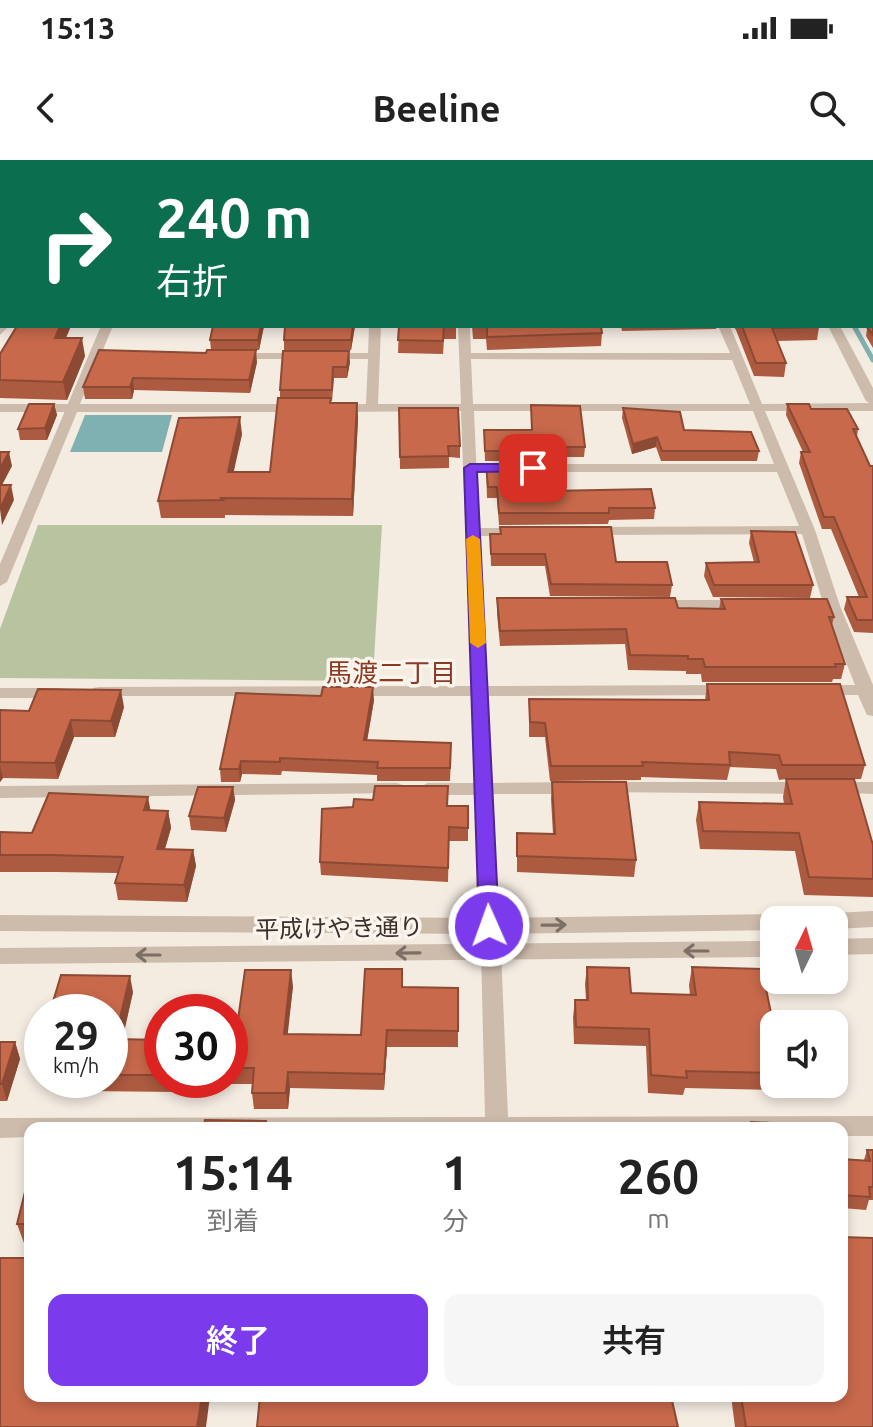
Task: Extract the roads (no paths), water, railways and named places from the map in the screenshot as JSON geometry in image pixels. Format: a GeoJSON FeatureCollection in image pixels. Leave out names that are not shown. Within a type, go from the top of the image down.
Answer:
{"type":"FeatureCollection","features":[{"type":"Feature","properties":{"kind":"street"},"geometry":{"type":"LineString","coordinates":[[0,582],[106,328]]}},
{"type":"Feature","properties":{"kind":"street"},"geometry":{"type":"LineString","coordinates":[[372,408],[375,328]]}},
{"type":"Feature","properties":{"kind":"street"},"geometry":{"type":"LineString","coordinates":[[464,328],[473,532],[484,604],[480,691],[489,926]]}},
{"type":"Feature","properties":{"kind":"street"},"geometry":{"type":"LineString","coordinates":[[725,328],[808,530],[825,606],[869,690],[873,711]]}},
{"type":"Feature","properties":{"kind":"street"},"geometry":{"type":"LineString","coordinates":[[835,328],[873,401]]}},
{"type":"Feature","properties":{"kind":"street"},"geometry":{"type":"LineString","coordinates":[[96,356],[112,356]]}},
{"type":"Feature","properties":{"kind":"street"},"geometry":{"type":"LineString","coordinates":[[220,356],[374,356]]}},
{"type":"Feature","properties":{"kind":"street"},"geometry":{"type":"LineString","coordinates":[[466,356],[736,357]]}},
{"type":"Feature","properties":{"kind":"street"},"geometry":{"type":"LineString","coordinates":[[324,408],[873,407]]}},
{"type":"Feature","properties":{"kind":"street"},"geometry":{"type":"LineString","coordinates":[[0,408],[308,408]]}},
{"type":"Feature","properties":{"kind":"street"},"geometry":{"type":"LineString","coordinates":[[470,468],[486,468]]}},
{"type":"Feature","properties":{"kind":"street"},"geometry":{"type":"LineString","coordinates":[[501,468],[782,468]]}},
{"type":"Feature","properties":{"kind":"street"},"geometry":{"type":"LineString","coordinates":[[568,532],[808,530]]}},
{"type":"Feature","properties":{"kind":"street"},"geometry":{"type":"LineString","coordinates":[[473,532],[537,532]]}},
{"type":"Feature","properties":{"kind":"street"},"geometry":{"type":"LineString","coordinates":[[631,605],[755,605]]}},
{"type":"Feature","properties":{"kind":"street"},"geometry":{"type":"LineString","coordinates":[[0,693],[742,690]]}},
{"type":"Feature","properties":{"kind":"street"},"geometry":{"type":"LineString","coordinates":[[804,690],[869,690]]}},
{"type":"Feature","properties":{"kind":"street"},"geometry":{"type":"LineString","coordinates":[[0,792],[873,788]]}},
{"type":"Feature","properties":{"kind":"street"},"geometry":{"type":"LineString","coordinates":[[848,920],[873,919]]}},
{"type":"Feature","properties":{"kind":"street","name":"平成けやき通り"},"geometry":{"type":"LineString","coordinates":[[0,923],[489,926],[760,922]]}},
{"type":"Feature","properties":{"kind":"street"},"geometry":{"type":"LineString","coordinates":[[848,947],[873,946]]}},
{"type":"Feature","properties":{"kind":"street","name":"平成けやき通り"},"geometry":{"type":"LineString","coordinates":[[0,956],[760,949]]}},
{"type":"Feature","properties":{"kind":"street"},"geometry":{"type":"LineString","coordinates":[[491,951],[497,1122]]}},
{"type":"Feature","properties":{"kind":"street"},"geometry":{"type":"LineString","coordinates":[[848,1126],[873,1126]]}},
{"type":"Feature","properties":{"kind":"street"},"geometry":{"type":"LineString","coordinates":[[0,1128],[24,1128]]}},
{"type":"Feature","properties":{"kind":"water"},"geometry":{"type":"Polygon","coordinates":[[[85,415],[172,415],[162,452],[70,452],[85,415]]]}},
{"type":"Feature","properties":{"kind":"waterway"},"geometry":{"type":"LineString","coordinates":[[855,328],[873,360]]}},
{"type":"Feature","properties":{"kind":"district","name":"馬渡二丁目"},"geometry":{"type":"Point","coordinates":[391,672]}}]}
